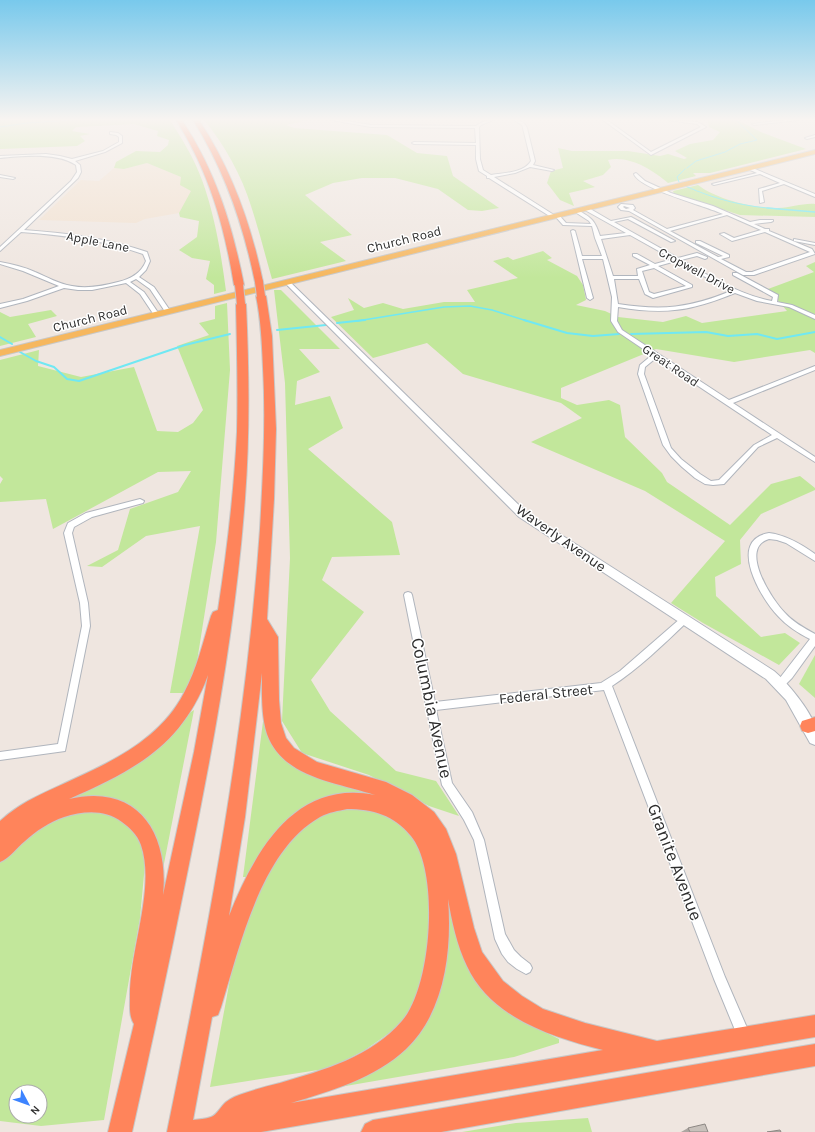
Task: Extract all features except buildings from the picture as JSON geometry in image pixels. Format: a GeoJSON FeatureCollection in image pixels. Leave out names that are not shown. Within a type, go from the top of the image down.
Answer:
{"type":"FeatureCollection","features":[{"type":"Feature","properties":{"kind":"highway"},"geometry":{"type":"LineString","coordinates":[[120,1132],[140,1046],[205,739],[233,564],[241,486],[244,430],[244,360],[241,304],[231,243],[217,194],[208,173]]}},
{"type":"Feature","properties":{"kind":"highway"},"geometry":{"type":"LineString","coordinates":[[179,1132],[193,1061],[230,848],[253,692],[268,519],[270,413],[267,346],[260,289],[249,234],[226,173]]}},
{"type":"Feature","properties":{"kind":"highway"},"geometry":{"type":"LineString","coordinates":[[0,833],[28,809],[124,763],[144,751],[162,736],[177,719],[189,701],[205,663],[233,564]]}},
{"type":"Feature","properties":{"kind":"highway"},"geometry":{"type":"LineString","coordinates":[[260,621],[270,635],[271,703],[276,736],[286,752],[298,761],[315,769],[379,788],[402,798],[420,810],[432,822],[444,844],[471,951],[480,970],[494,988],[512,1004],[533,1017],[560,1027],[658,1053]]}},
{"type":"Feature","properties":{"kind":"highway"},"geometry":{"type":"LineString","coordinates":[[193,1061],[244,905],[266,861],[292,827],[314,810],[332,803],[350,800],[368,801],[381,804],[402,814],[409,820],[427,844],[436,876],[438,899],[438,924],[433,978],[425,1004],[412,1027],[396,1044],[376,1059],[328,1081],[239,1107],[219,1127]]}},
{"type":"Feature","properties":{"kind":"highway"},"geometry":{"type":"LineString","coordinates":[[0,853],[20,832],[40,818],[59,810],[78,805],[96,803],[113,807],[129,814],[142,826],[150,842],[154,862],[154,885],[152,912],[141,974],[140,1046]]}},
{"type":"Feature","properties":{"kind":"highway"},"geometry":{"type":"LineString","coordinates":[[194,1132],[386,1098],[815,1026]]}},
{"type":"Feature","properties":{"kind":"highway"},"geometry":{"type":"LineString","coordinates":[[373,1132],[815,1055]]}},
{"type":"Feature","properties":{"kind":"main road","name":"Church Road"},"geometry":{"type":"LineString","coordinates":[[0,354],[574,210],[729,173]]}},
{"type":"Feature","properties":{"kind":"street"},"geometry":{"type":"LineString","coordinates":[[0,250],[80,173]]}},
{"type":"Feature","properties":{"kind":"street"},"geometry":{"type":"LineString","coordinates":[[482,173],[555,215],[565,224],[594,225]]}},
{"type":"Feature","properties":{"kind":"street"},"geometry":{"type":"LineString","coordinates":[[488,177],[507,173]]}},
{"type":"Feature","properties":{"kind":"street"},"geometry":{"type":"LineString","coordinates":[[714,184],[762,173],[815,196]]}},
{"type":"Feature","properties":{"kind":"street"},"geometry":{"type":"LineString","coordinates":[[630,210],[717,259],[749,274],[813,253],[810,250],[767,230],[748,224],[727,214],[642,181],[636,174]]}},
{"type":"Feature","properties":{"kind":"street"},"geometry":{"type":"LineString","coordinates":[[0,176],[13,178]]}},
{"type":"Feature","properties":{"kind":"street"},"geometry":{"type":"LineString","coordinates":[[762,202],[760,190],[784,183]]}},
{"type":"Feature","properties":{"kind":"street","name":"Cropwell Drive"},"geometry":{"type":"LineString","coordinates":[[585,208],[736,291],[751,297],[790,306],[815,317]]}},
{"type":"Feature","properties":{"kind":"street"},"geometry":{"type":"LineString","coordinates":[[574,210],[591,220],[594,225]]}},
{"type":"Feature","properties":{"kind":"street"},"geometry":{"type":"LineString","coordinates":[[666,231],[727,214]]}},
{"type":"Feature","properties":{"kind":"street"},"geometry":{"type":"LineString","coordinates":[[610,222],[629,218],[776,296],[774,303]]}},
{"type":"Feature","properties":{"kind":"street"},"geometry":{"type":"LineString","coordinates":[[748,224],[760,221],[771,221]]}},
{"type":"Feature","properties":{"kind":"street","name":"Great Road"},"geometry":{"type":"LineString","coordinates":[[594,225],[610,277],[616,304],[614,321],[618,328],[656,355],[815,460]]}},
{"type":"Feature","properties":{"kind":"street"},"geometry":{"type":"LineString","coordinates":[[722,234],[734,240],[767,230]]}},
{"type":"Feature","properties":{"kind":"street","name":"Apple Lane"},"geometry":{"type":"LineString","coordinates":[[20,231],[56,233],[135,248],[145,253],[148,260],[146,267],[136,277]]}},
{"type":"Feature","properties":{"kind":"street"},"geometry":{"type":"LineString","coordinates":[[573,231],[590,298]]}},
{"type":"Feature","properties":{"kind":"street"},"geometry":{"type":"LineString","coordinates":[[597,238],[630,234]]}},
{"type":"Feature","properties":{"kind":"street"},"geometry":{"type":"LineString","coordinates":[[790,241],[795,240],[815,244]]}},
{"type":"Feature","properties":{"kind":"street"},"geometry":{"type":"LineString","coordinates":[[698,242],[727,256],[717,259]]}},
{"type":"Feature","properties":{"kind":"street"},"geometry":{"type":"LineString","coordinates":[[636,255],[654,265],[690,286],[653,296],[647,293],[638,270],[654,265],[697,254]]}},
{"type":"Feature","properties":{"kind":"street"},"geometry":{"type":"LineString","coordinates":[[580,257],[605,258]]}},
{"type":"Feature","properties":{"kind":"street"},"geometry":{"type":"LineString","coordinates":[[0,263],[27,270],[63,286],[78,289],[91,289],[126,281],[136,277],[152,288],[168,312]]}},
{"type":"Feature","properties":{"kind":"street"},"geometry":{"type":"LineString","coordinates":[[610,277],[641,278]]}},
{"type":"Feature","properties":{"kind":"street"},"geometry":{"type":"LineString","coordinates":[[126,281],[144,295],[156,314]]}},
{"type":"Feature","properties":{"kind":"street","name":"Waverly Avenue"},"geometry":{"type":"LineString","coordinates":[[287,282],[523,515],[781,683],[813,730]]}},
{"type":"Feature","properties":{"kind":"street"},"geometry":{"type":"LineString","coordinates":[[0,306],[26,300],[63,286]]}},
{"type":"Feature","properties":{"kind":"street"},"geometry":{"type":"LineString","coordinates":[[616,304],[650,310],[676,310],[706,302],[736,291]]}},
{"type":"Feature","properties":{"kind":"street"},"geometry":{"type":"LineString","coordinates":[[656,355],[642,366],[642,374],[666,445],[672,454],[703,479],[711,483],[721,482],[756,446],[777,435]]}},
{"type":"Feature","properties":{"kind":"street"},"geometry":{"type":"LineString","coordinates":[[728,403],[815,368]]}},
{"type":"Feature","properties":{"kind":"street"},"geometry":{"type":"LineString","coordinates":[[0,756],[62,748],[86,626],[84,603],[68,533],[71,526],[77,520],[88,515],[140,501]]}},
{"type":"Feature","properties":{"kind":"street"},"geometry":{"type":"LineString","coordinates":[[781,683],[789,676],[815,638],[796,627],[778,611],[758,580],[752,560],[754,547],[759,540],[769,536],[781,538],[815,558]]}},
{"type":"Feature","properties":{"kind":"street","name":"Columbia Avenue"},"geometry":{"type":"LineString","coordinates":[[408,595],[447,785],[471,822],[479,840],[499,935],[508,953],[515,961],[526,968]]}},
{"type":"Feature","properties":{"kind":"street","name":"Federal Street"},"geometry":{"type":"LineString","coordinates":[[432,706],[596,689],[608,685],[656,646],[684,620]]}},
{"type":"Feature","properties":{"kind":"street","name":"Granite Avenue"},"geometry":{"type":"LineString","coordinates":[[608,685],[720,979],[745,1038]]}},
{"type":"Feature","properties":{"kind":"shaded area"},"geometry":{"type":"Polygon","coordinates":[[[108,173],[171,173],[181,177],[192,191],[179,213],[145,219],[136,223],[39,220],[81,180],[99,181],[108,173]]]}},
{"type":"Feature","properties":{"kind":"green space"},"geometry":{"type":"Polygon","coordinates":[[[171,173],[199,173],[211,207],[226,291],[214,294],[214,285],[206,279],[210,261],[192,258],[179,250],[197,237],[199,221],[180,217],[179,213],[191,191],[180,185],[181,177],[171,173]]]}},
{"type":"Feature","properties":{"kind":"green space"},"geometry":{"type":"Polygon","coordinates":[[[237,173],[452,173],[453,176],[499,208],[482,211],[468,210],[438,189],[395,178],[362,178],[333,183],[305,195],[352,235],[320,242],[346,261],[272,279],[254,215],[243,183],[237,173]]]}},
{"type":"Feature","properties":{"kind":"green space"},"geometry":{"type":"Polygon","coordinates":[[[550,173],[605,173],[603,175],[583,181],[595,187],[569,193],[574,206],[560,200],[547,183],[550,173]]]}},
{"type":"Feature","properties":{"kind":"green space"},"geometry":{"type":"Polygon","coordinates":[[[655,173],[711,173],[693,173],[696,176],[668,183],[655,173]]]}},
{"type":"Feature","properties":{"kind":"green space"},"geometry":{"type":"Polygon","coordinates":[[[698,185],[725,199],[758,207],[783,208],[815,204],[815,217],[740,215],[674,194],[673,191],[698,185]]]}},
{"type":"Feature","properties":{"kind":"green space"},"geometry":{"type":"Polygon","coordinates":[[[543,251],[552,258],[547,260],[577,276],[583,285],[586,300],[576,305],[605,311],[618,317],[663,322],[686,316],[702,323],[787,311],[768,289],[814,272],[806,266],[815,262],[815,353],[810,350],[734,362],[656,349],[561,388],[561,398],[577,405],[609,400],[620,405],[625,437],[662,473],[667,482],[730,525],[771,484],[800,476],[815,488],[815,490],[761,514],[740,540],[741,564],[715,577],[716,596],[761,637],[785,633],[800,643],[779,665],[703,623],[671,603],[725,541],[645,491],[531,442],[582,418],[561,403],[463,374],[427,343],[373,358],[331,317],[354,310],[348,298],[364,308],[383,303],[403,309],[444,302],[475,302],[467,290],[518,278],[493,261],[508,257],[513,260],[543,251]]]}},
{"type":"Feature","properties":{"kind":"green space"},"geometry":{"type":"Polygon","coordinates":[[[274,290],[281,290],[340,349],[299,349],[320,372],[297,381],[295,405],[330,396],[343,428],[308,449],[392,522],[400,555],[332,557],[322,580],[364,612],[311,680],[330,711],[396,771],[436,781],[459,816],[429,806],[369,775],[302,753],[282,721],[290,558],[285,383],[274,290]]]}},
{"type":"Feature","properties":{"kind":"green space"},"geometry":{"type":"Polygon","coordinates":[[[227,303],[230,370],[216,542],[195,674],[187,693],[170,693],[200,526],[146,536],[102,567],[87,566],[118,550],[130,509],[178,492],[191,471],[158,472],[53,529],[46,499],[0,502],[0,484],[3,479],[0,476],[0,360],[39,350],[38,366],[81,377],[134,367],[157,431],[178,432],[193,423],[203,410],[177,346],[209,335],[199,323],[215,319],[215,306],[227,303]]]}},
{"type":"Feature","properties":{"kind":"green space"},"geometry":{"type":"Polygon","coordinates":[[[51,310],[57,316],[28,324],[36,337],[0,346],[0,312],[10,317],[51,310]]]}},
{"type":"Feature","properties":{"kind":"green space"},"geometry":{"type":"Polygon","coordinates":[[[815,655],[815,698],[799,684],[815,655]]]}},
{"type":"Feature","properties":{"kind":"green space"},"geometry":{"type":"Polygon","coordinates":[[[265,706],[274,745],[385,796],[424,822],[460,937],[531,1025],[559,1039],[559,1043],[514,1057],[334,1088],[437,995],[425,830],[334,797],[247,877],[243,877],[265,706]]]}},
{"type":"Feature","properties":{"kind":"green space"},"geometry":{"type":"Polygon","coordinates":[[[194,710],[161,879],[156,839],[145,820],[111,799],[0,840],[194,710]]]}},
{"type":"Feature","properties":{"kind":"green space"},"geometry":{"type":"Polygon","coordinates":[[[343,807],[383,812],[409,830],[425,859],[430,890],[429,942],[417,996],[409,1014],[395,1029],[365,1050],[331,1068],[210,1087],[231,974],[245,922],[281,848],[316,817],[343,807]]]}},
{"type":"Feature","properties":{"kind":"green space"},"geometry":{"type":"Polygon","coordinates":[[[99,810],[127,822],[140,839],[145,864],[140,918],[104,1120],[41,1126],[25,1124],[48,1124],[48,1084],[8,1084],[8,1122],[0,1121],[0,862],[14,845],[61,815],[99,810]]]}},
{"type":"Feature","properties":{"kind":"green space"},"geometry":{"type":"Polygon","coordinates":[[[588,1118],[592,1132],[462,1132],[516,1123],[588,1118]]]}},
{"type":"Feature","properties":{"kind":"waterway"},"geometry":{"type":"LineString","coordinates":[[679,182],[677,177],[681,173]]}},
{"type":"Feature","properties":{"kind":"waterway"},"geometry":{"type":"LineString","coordinates":[[685,186],[731,202],[755,207],[780,209]]}},
{"type":"Feature","properties":{"kind":"waterway"},"geometry":{"type":"LineString","coordinates":[[767,208],[815,212]]}},
{"type":"Feature","properties":{"kind":"waterway"},"geometry":{"type":"LineString","coordinates":[[360,321],[444,307],[470,306],[492,310],[527,321]]}},
{"type":"Feature","properties":{"kind":"waterway"},"geometry":{"type":"LineString","coordinates":[[360,321],[365,320]]}},
{"type":"Feature","properties":{"kind":"waterway"},"geometry":{"type":"LineString","coordinates":[[524,320],[567,333],[593,336],[619,334]]}},
{"type":"Feature","properties":{"kind":"waterway"},"geometry":{"type":"LineString","coordinates":[[337,323],[360,321]]}},
{"type":"Feature","properties":{"kind":"waterway"},"geometry":{"type":"LineString","coordinates":[[277,330],[326,325]]}},
{"type":"Feature","properties":{"kind":"waterway"},"geometry":{"type":"LineString","coordinates":[[631,334],[706,332],[728,336],[757,334],[777,339],[815,332]]}},
{"type":"Feature","properties":{"kind":"waterway"},"geometry":{"type":"LineString","coordinates":[[20,352],[36,361],[54,367],[67,379],[79,381],[185,345],[230,334]]}},
{"type":"Feature","properties":{"kind":"waterway"},"geometry":{"type":"LineString","coordinates":[[0,337],[12,344]]}}]}
